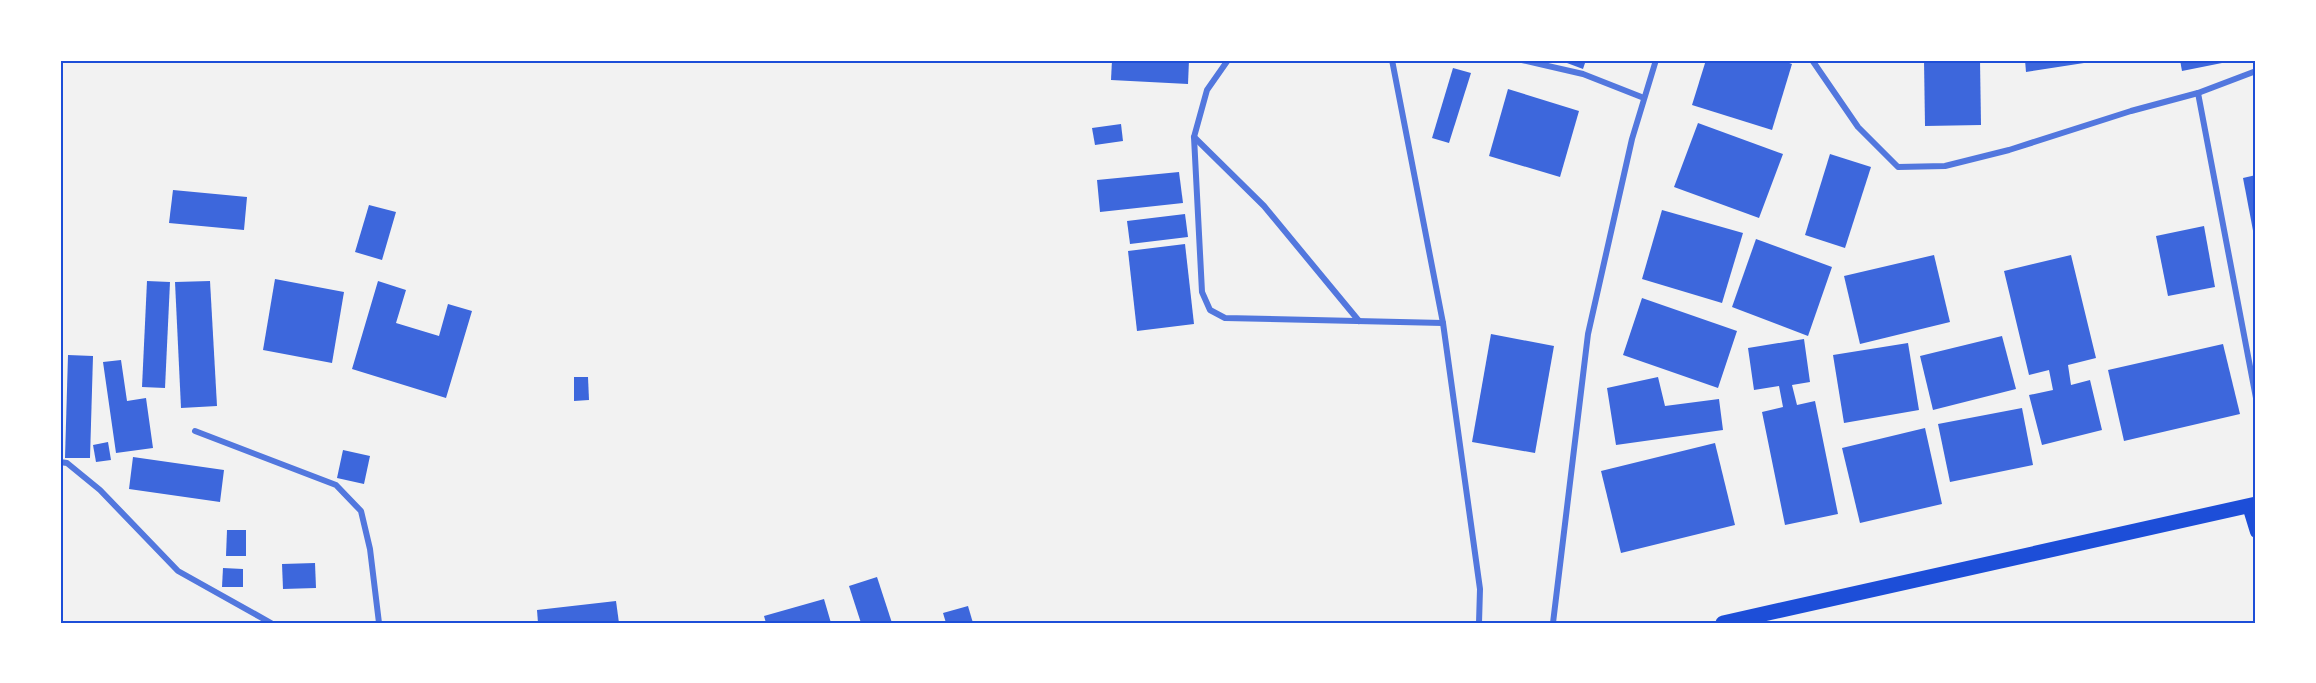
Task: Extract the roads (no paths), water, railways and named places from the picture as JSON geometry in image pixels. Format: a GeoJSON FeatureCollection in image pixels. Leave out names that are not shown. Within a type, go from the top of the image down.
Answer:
{"type":"FeatureCollection","features":[{"type":"Feature","properties":{"kind":"main road"},"geometry":{"type":"LineString","coordinates":[[1723,623],[2252,505],[2256,532]]}},
{"type":"Feature","properties":{"kind":"street"},"geometry":{"type":"LineString","coordinates":[[1227,60],[1207,90],[1194,136],[1202,292],[1210,310],[1225,318],[1443,323]]}},
{"type":"Feature","properties":{"kind":"street"},"geometry":{"type":"LineString","coordinates":[[1392,60],[1443,323],[1480,590],[1479,623]]}},
{"type":"Feature","properties":{"kind":"street"},"geometry":{"type":"LineString","coordinates":[[1522,60],[1583,75],[1644,98]]}},
{"type":"Feature","properties":{"kind":"street"},"geometry":{"type":"LineString","coordinates":[[1553,623],[1588,334],[1632,139],[1656,60]]}},
{"type":"Feature","properties":{"kind":"street"},"geometry":{"type":"LineString","coordinates":[[1812,60],[1858,127],[1899,167],[1945,166],[2009,150],[2131,111],[2198,93],[2256,71]]}},
{"type":"Feature","properties":{"kind":"street"},"geometry":{"type":"LineString","coordinates":[[2198,93],[2256,399]]}},
{"type":"Feature","properties":{"kind":"street"},"geometry":{"type":"LineString","coordinates":[[1194,136],[1264,206],[1359,321]]}},
{"type":"Feature","properties":{"kind":"street"},"geometry":{"type":"LineString","coordinates":[[195,431],[336,485],[345,493],[361,511],[370,549],[379,623]]}},
{"type":"Feature","properties":{"kind":"street"},"geometry":{"type":"LineString","coordinates":[[60,462],[67,463],[100,490],[178,571],[271,623]]}}]}
